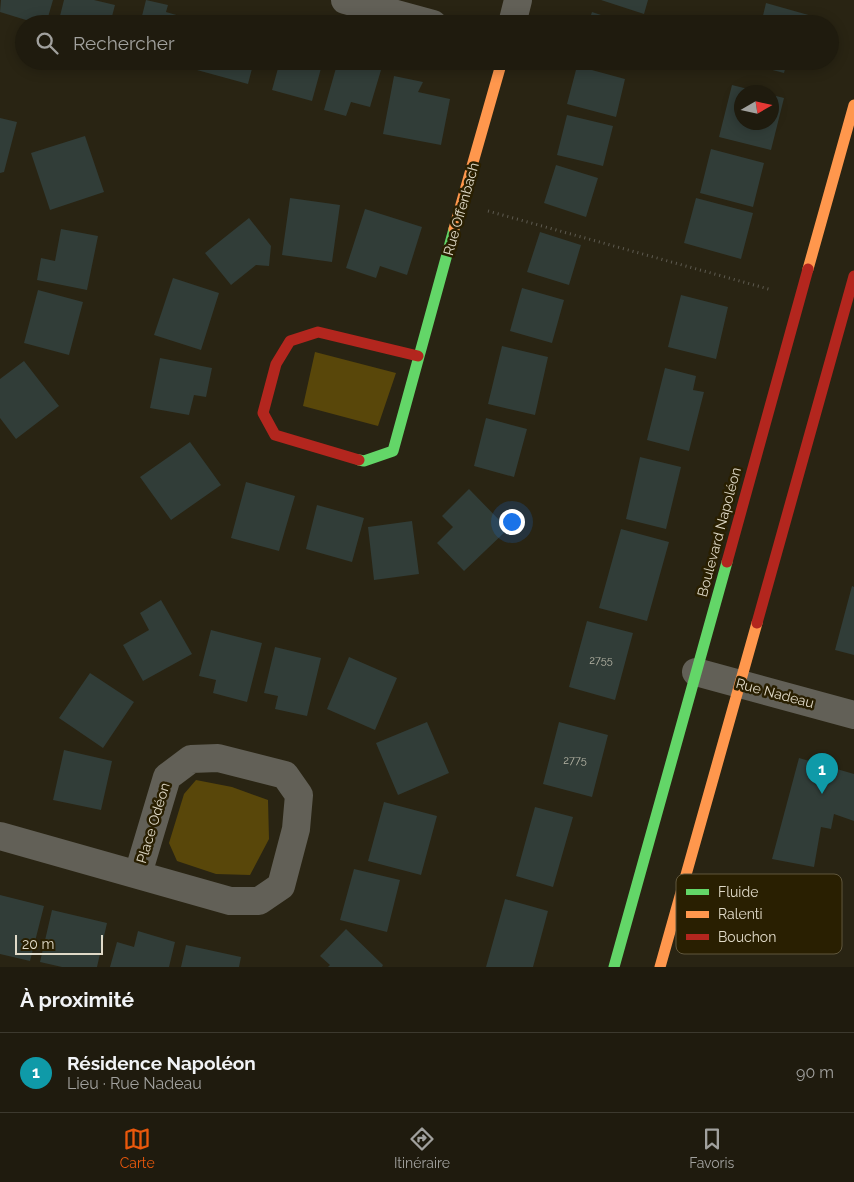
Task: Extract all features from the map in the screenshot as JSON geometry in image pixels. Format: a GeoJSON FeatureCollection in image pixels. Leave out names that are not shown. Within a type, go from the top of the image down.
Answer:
{"type":"FeatureCollection","features":[{"type":"Feature","properties":{"kind":"street"},"geometry":{"type":"LineString","coordinates":[[345,0],[400,15]]}},
{"type":"Feature","properties":{"kind":"street"},"geometry":{"type":"LineString","coordinates":[[514,15],[518,0]]}},
{"type":"Feature","properties":{"kind":"street","name":"Rue Offenbach"},"geometry":{"type":"LineString","coordinates":[[418,356],[318,332],[290,341],[276,364],[263,413],[274,435],[364,461],[393,451],[418,356],[463,204],[500,70]]}},
{"type":"Feature","properties":{"kind":"street","name":"Boulevard Napoléon"},"geometry":{"type":"LineString","coordinates":[[614,967],[854,105]]}},
{"type":"Feature","properties":{"kind":"street"},"geometry":{"type":"LineString","coordinates":[[686,874],[854,276]]}},
{"type":"Feature","properties":{"kind":"street","name":"Rue Nadeau"},"geometry":{"type":"LineString","coordinates":[[696,672],[854,715]]}},
{"type":"Feature","properties":{"kind":"street","name":"Place Odéon"},"geometry":{"type":"LineString","coordinates":[[0,836],[230,901],[259,901],[281,886],[296,829],[299,796],[285,775],[218,758],[191,759],[167,777],[138,874]]}},
{"type":"Feature","properties":{"kind":"street"},"geometry":{"type":"LineString","coordinates":[[660,967],[676,909]]}},
{"type":"Feature","properties":{"kind":"path"},"geometry":{"type":"LineString","coordinates":[[483,210],[772,290]]}},
{"type":"Feature","properties":{"kind":"shaded area"},"geometry":{"type":"Polygon","coordinates":[[[315,352],[396,373],[378,426],[303,406],[315,352]]]}},
{"type":"Feature","properties":{"kind":"shaded area"},"geometry":{"type":"Polygon","coordinates":[[[196,780],[232,787],[268,800],[269,839],[250,875],[216,874],[177,861],[169,843],[184,794],[196,780]]]}},
{"type":"Feature","properties":{"kind":"building"},"geometry":{"type":"Polygon","coordinates":[[[1,0],[53,0],[49,15],[15,15],[15,17],[0,12],[1,0]]]}},
{"type":"Feature","properties":{"kind":"building"},"geometry":{"type":"Polygon","coordinates":[[[64,0],[94,0],[115,5],[112,15],[60,15],[64,0]]]}},
{"type":"Feature","properties":{"kind":"building"},"geometry":{"type":"Polygon","coordinates":[[[146,0],[168,5],[166,12],[176,15],[142,15],[146,0]]]}},
{"type":"Feature","properties":{"kind":"building"},"geometry":{"type":"Polygon","coordinates":[[[601,0],[648,0],[644,14],[601,0]]]}},
{"type":"Feature","properties":{"kind":"building"},"geometry":{"type":"Polygon","coordinates":[[[766,3],[808,15],[763,15],[766,3]]]}},
{"type":"Feature","properties":{"kind":"building"},"geometry":{"type":"Polygon","coordinates":[[[197,70],[252,70],[248,84],[197,70]]]}},
{"type":"Feature","properties":{"kind":"building"},"geometry":{"type":"Polygon","coordinates":[[[278,70],[321,70],[312,101],[272,90],[278,70]]]}},
{"type":"Feature","properties":{"kind":"building"},"geometry":{"type":"Polygon","coordinates":[[[335,70],[381,70],[370,107],[351,102],[346,116],[324,110],[335,70]]]}},
{"type":"Feature","properties":{"kind":"building"},"geometry":{"type":"Polygon","coordinates":[[[576,70],[592,70],[625,79],[616,117],[567,104],[576,70]]]}},
{"type":"Feature","properties":{"kind":"building"},"geometry":{"type":"Polygon","coordinates":[[[773,70],[785,70],[784,73],[773,70]]]}},
{"type":"Feature","properties":{"kind":"building"},"geometry":{"type":"Polygon","coordinates":[[[394,76],[423,82],[418,92],[450,99],[441,145],[383,134],[394,76]]]}},
{"type":"Feature","properties":{"kind":"building"},"geometry":{"type":"Polygon","coordinates":[[[732,85],[734,86],[734,130],[776,130],[771,150],[719,137],[732,85]]]}},
{"type":"Feature","properties":{"kind":"building"},"geometry":{"type":"Polygon","coordinates":[[[779,97],[784,98],[779,118],[779,97]]]}},
{"type":"Feature","properties":{"kind":"building"},"geometry":{"type":"Polygon","coordinates":[[[567,115],[613,126],[603,166],[557,155],[567,115]]]}},
{"type":"Feature","properties":{"kind":"building"},"geometry":{"type":"Polygon","coordinates":[[[0,118],[17,122],[4,172],[0,173],[0,118]]]}},
{"type":"Feature","properties":{"kind":"building"},"geometry":{"type":"Polygon","coordinates":[[[85,136],[104,192],[50,210],[31,153],[85,136]]]}},
{"type":"Feature","properties":{"kind":"building"},"geometry":{"type":"Polygon","coordinates":[[[711,149],[764,163],[753,207],[700,193],[711,149]]]}},
{"type":"Feature","properties":{"kind":"building"},"geometry":{"type":"Polygon","coordinates":[[[556,165],[598,178],[586,217],[544,203],[556,165]]]}},
{"type":"Feature","properties":{"kind":"building"},"geometry":{"type":"Polygon","coordinates":[[[290,198],[340,205],[332,262],[282,255],[290,198]]]}},
{"type":"Feature","properties":{"kind":"building"},"geometry":{"type":"Polygon","coordinates":[[[696,198],[753,213],[741,259],[684,243],[696,198]]]}},
{"type":"Feature","properties":{"kind":"building"},"geometry":{"type":"Polygon","coordinates":[[[365,209],[422,227],[407,275],[380,266],[376,278],[346,268],[365,209]]]}},
{"type":"Feature","properties":{"kind":"building"},"geometry":{"type":"Polygon","coordinates":[[[249,218],[271,246],[269,266],[256,265],[231,285],[205,253],[249,218]]]}},
{"type":"Feature","properties":{"kind":"building"},"geometry":{"type":"Polygon","coordinates":[[[61,229],[98,236],[87,290],[37,280],[41,258],[55,261],[61,229]]]}},
{"type":"Feature","properties":{"kind":"building"},"geometry":{"type":"Polygon","coordinates":[[[540,232],[581,245],[569,285],[527,272],[540,232]]]}},
{"type":"Feature","properties":{"kind":"building"},"geometry":{"type":"Polygon","coordinates":[[[173,278],[219,293],[201,350],[154,335],[173,278]]]}},
{"type":"Feature","properties":{"kind":"building"},"geometry":{"type":"Polygon","coordinates":[[[522,288],[564,300],[552,343],[510,331],[522,288]]]}},
{"type":"Feature","properties":{"kind":"building"},"geometry":{"type":"Polygon","coordinates":[[[38,290],[83,302],[69,355],[24,343],[38,290]]]}},
{"type":"Feature","properties":{"kind":"building"},"geometry":{"type":"Polygon","coordinates":[[[681,295],[728,307],[716,359],[668,347],[681,295]]]}},
{"type":"Feature","properties":{"kind":"building"},"geometry":{"type":"Polygon","coordinates":[[[502,346],[548,357],[535,415],[488,404],[502,346]]]}},
{"type":"Feature","properties":{"kind":"building"},"geometry":{"type":"Polygon","coordinates":[[[160,358],[212,368],[206,397],[194,395],[189,415],[150,408],[160,358]]]}},
{"type":"Feature","properties":{"kind":"building"},"geometry":{"type":"Polygon","coordinates":[[[24,361],[59,406],[16,439],[0,418],[0,379],[24,361]]]}},
{"type":"Feature","properties":{"kind":"building"},"geometry":{"type":"Polygon","coordinates":[[[665,368],[696,376],[693,390],[704,392],[689,451],[647,440],[665,368]]]}},
{"type":"Feature","properties":{"kind":"building"},"geometry":{"type":"Polygon","coordinates":[[[486,418],[527,429],[514,477],[474,466],[486,418]]]}},
{"type":"Feature","properties":{"kind":"building"},"geometry":{"type":"Polygon","coordinates":[[[190,442],[221,485],[171,520],[140,477],[190,442]]]}},
{"type":"Feature","properties":{"kind":"building"},"geometry":{"type":"Polygon","coordinates":[[[640,457],[681,467],[666,529],[626,519],[640,457]]]}},
{"type":"Feature","properties":{"kind":"building"},"geometry":{"type":"Polygon","coordinates":[[[246,482],[295,496],[279,551],[231,538],[246,482]]]}},
{"type":"Feature","properties":{"kind":"building"},"geometry":{"type":"Polygon","coordinates":[[[469,489],[508,529],[464,571],[437,543],[453,527],[442,516],[469,489]]]}},
{"type":"Feature","properties":{"kind":"building"},"geometry":{"type":"Polygon","coordinates":[[[317,505],[364,518],[352,562],[306,549],[317,505]]]}},
{"type":"Feature","properties":{"kind":"building"},"geometry":{"type":"Polygon","coordinates":[[[412,521],[419,574],[374,580],[368,527],[412,521]]]}},
{"type":"Feature","properties":{"kind":"building"},"geometry":{"type":"Polygon","coordinates":[[[621,529],[669,542],[647,621],[599,608],[621,529]]]}},
{"type":"Feature","properties":{"kind":"building"},"geometry":{"type":"Polygon","coordinates":[[[852,586],[854,587],[854,655],[835,650],[852,586]]]}},
{"type":"Feature","properties":{"kind":"building"},"geometry":{"type":"Polygon","coordinates":[[[161,600],[192,654],[143,681],[123,645],[149,630],[140,613],[161,600]]]}},
{"type":"Feature","properties":{"kind":"building"},"geometry":{"type":"Polygon","coordinates":[[[587,621],[633,633],[615,700],[569,687],[587,621]]]}},
{"type":"Feature","properties":{"kind":"building"},"geometry":{"type":"Polygon","coordinates":[[[211,630],[262,643],[247,702],[213,693],[216,680],[199,676],[211,630]]]}},
{"type":"Feature","properties":{"kind":"building"},"geometry":{"type":"Polygon","coordinates":[[[275,647],[321,658],[307,716],[275,709],[278,696],[264,693],[275,647]]]}},
{"type":"Feature","properties":{"kind":"building"},"geometry":{"type":"Polygon","coordinates":[[[349,657],[397,678],[375,730],[327,709],[349,657]]]}},
{"type":"Feature","properties":{"kind":"building"},"geometry":{"type":"Polygon","coordinates":[[[90,673],[134,702],[103,748],[59,718],[90,673]]]}},
{"type":"Feature","properties":{"kind":"building"},"geometry":{"type":"Polygon","coordinates":[[[427,722],[449,773],[398,795],[376,743],[427,722]]]}},
{"type":"Feature","properties":{"kind":"building"},"geometry":{"type":"Polygon","coordinates":[[[559,722],[608,735],[592,797],[543,784],[559,722]]]}},
{"type":"Feature","properties":{"kind":"building"},"geometry":{"type":"Polygon","coordinates":[[[64,750],[112,761],[101,810],[53,800],[64,750]]]}},
{"type":"Feature","properties":{"kind":"building"},"geometry":{"type":"Polygon","coordinates":[[[799,758],[854,774],[854,821],[834,814],[831,829],[821,827],[814,867],[772,859],[799,758]]]}},
{"type":"Feature","properties":{"kind":"building"},"geometry":{"type":"Polygon","coordinates":[[[384,802],[437,816],[421,875],[368,861],[384,802]]]}},
{"type":"Feature","properties":{"kind":"building"},"geometry":{"type":"Polygon","coordinates":[[[535,807],[573,817],[553,887],[516,876],[535,807]]]}},
{"type":"Feature","properties":{"kind":"building"},"geometry":{"type":"Polygon","coordinates":[[[354,869],[400,880],[387,932],[340,920],[354,869]]]}},
{"type":"Feature","properties":{"kind":"building"},"geometry":{"type":"Polygon","coordinates":[[[0,895],[44,906],[30,961],[0,954],[0,895]]]}},
{"type":"Feature","properties":{"kind":"building"},"geometry":{"type":"Polygon","coordinates":[[[505,899],[548,911],[533,967],[486,967],[505,899]]]}},
{"type":"Feature","properties":{"kind":"building"},"geometry":{"type":"Polygon","coordinates":[[[52,910],[107,923],[97,967],[62,967],[40,962],[52,910]]]}},
{"type":"Feature","properties":{"kind":"building"},"geometry":{"type":"Polygon","coordinates":[[[346,929],[383,965],[382,967],[328,967],[330,965],[320,956],[346,929]]]}},
{"type":"Feature","properties":{"kind":"building"},"geometry":{"type":"Polygon","coordinates":[[[138,931],[175,942],[169,967],[110,967],[117,942],[134,947],[138,931]]]}},
{"type":"Feature","properties":{"kind":"building"},"geometry":{"type":"Polygon","coordinates":[[[186,945],[241,957],[239,967],[181,967],[186,945]]]}},
{"type":"Feature","properties":{"kind":"traffic: fast"},"geometry":{"type":"LineString","coordinates":[[359,460],[364,461],[393,451],[454,229]]}},
{"type":"Feature","properties":{"kind":"traffic: fast"},"geometry":{"type":"LineString","coordinates":[[614,967],[727,562]]}},
{"type":"Feature","properties":{"kind":"traffic: slow"},"geometry":{"type":"LineString","coordinates":[[454,229],[499,70]]}},
{"type":"Feature","properties":{"kind":"traffic: slow"},"geometry":{"type":"LineString","coordinates":[[808,269],[854,105]]}},
{"type":"Feature","properties":{"kind":"traffic: slow"},"geometry":{"type":"LineString","coordinates":[[686,874],[757,623]]}},
{"type":"Feature","properties":{"kind":"traffic: slow"},"geometry":{"type":"LineString","coordinates":[[660,967],[676,910]]}},
{"type":"Feature","properties":{"kind":"traffic: jam"},"geometry":{"type":"LineString","coordinates":[[727,562],[808,269]]}},
{"type":"Feature","properties":{"kind":"traffic: jam"},"geometry":{"type":"LineString","coordinates":[[757,623],[854,276]]}},
{"type":"Feature","properties":{"kind":"traffic: jam"},"geometry":{"type":"LineString","coordinates":[[359,460],[275,435],[263,413],[276,364],[290,341],[318,332],[418,356]]}},
{"type":"Feature","properties":{"kind":"place","name":"Résidence Napoléon"},"geometry":{"type":"Point","coordinates":[822,794]}}]}
